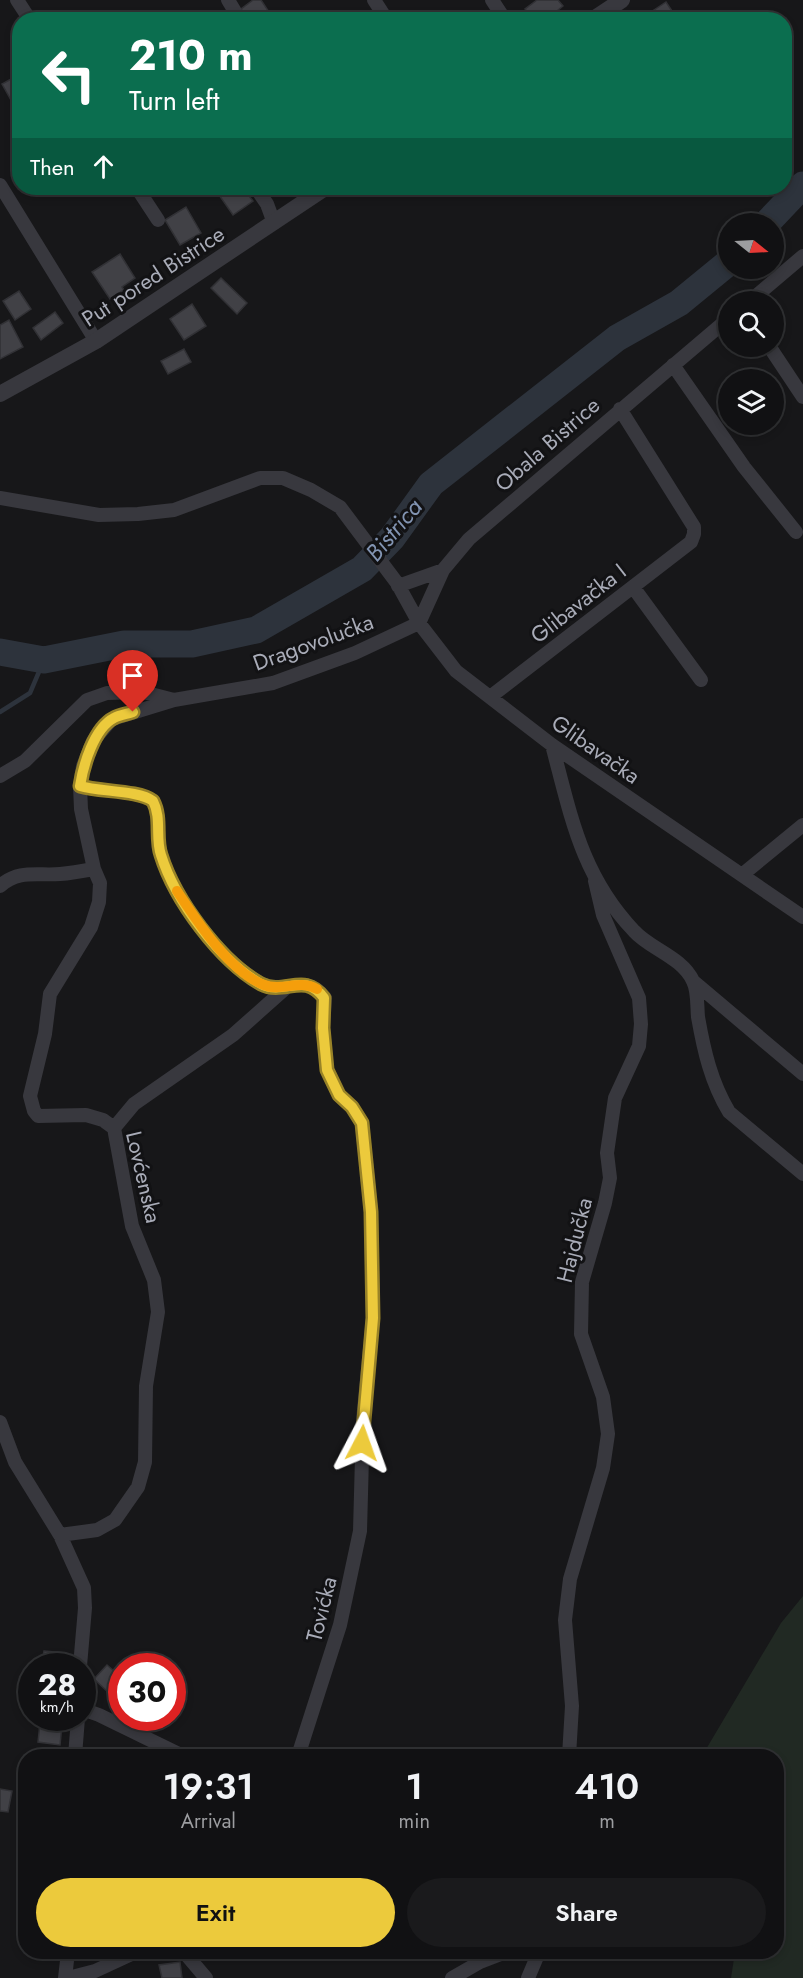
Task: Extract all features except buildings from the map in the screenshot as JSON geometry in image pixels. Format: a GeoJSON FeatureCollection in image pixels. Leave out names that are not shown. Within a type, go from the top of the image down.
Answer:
{"type":"FeatureCollection","features":[{"type":"Feature","properties":{"kind":"street"},"geometry":{"type":"LineString","coordinates":[[604,12],[622,0]]}},
{"type":"Feature","properties":{"kind":"street"},"geometry":{"type":"LineString","coordinates":[[0,185],[96,341]]}},
{"type":"Feature","properties":{"kind":"street"},"geometry":{"type":"LineString","coordinates":[[142,195],[158,220]]}},
{"type":"Feature","properties":{"kind":"street"},"geometry":{"type":"LineString","coordinates":[[261,195],[274,223]]}},
{"type":"Feature","properties":{"kind":"street","name":"Put pored Bistrice"},"geometry":{"type":"LineString","coordinates":[[0,393],[96,341],[316,195]]}},
{"type":"Feature","properties":{"kind":"street"},"geometry":{"type":"LineString","coordinates":[[762,291],[803,256]]}},
{"type":"Feature","properties":{"kind":"street","name":"Obala Bistrice"},"geometry":{"type":"LineString","coordinates":[[419,623],[443,570],[470,539],[718,327]]}},
{"type":"Feature","properties":{"kind":"street"},"geometry":{"type":"LineString","coordinates":[[776,357],[803,398]]}},
{"type":"Feature","properties":{"kind":"street"},"geometry":{"type":"LineString","coordinates":[[673,365],[744,467],[796,532]]}},
{"type":"Feature","properties":{"kind":"street","name":"Glibavačka I"},"geometry":{"type":"LineString","coordinates":[[490,697],[691,543],[694,527],[620,409]]}},
{"type":"Feature","properties":{"kind":"street","name":"Glibavačka"},"geometry":{"type":"LineString","coordinates":[[0,498],[99,515],[138,514],[174,510],[260,478],[283,478],[311,490],[340,507],[398,584],[419,623],[456,671],[552,745],[803,917]]}},
{"type":"Feature","properties":{"kind":"street"},"geometry":{"type":"LineString","coordinates":[[398,584],[443,570]]}},
{"type":"Feature","properties":{"kind":"street"},"geometry":{"type":"LineString","coordinates":[[633,587],[701,680]]}},
{"type":"Feature","properties":{"kind":"street","name":"Dragovolučka"},"geometry":{"type":"LineString","coordinates":[[0,776],[25,761],[87,700],[107,693],[143,692],[174,700],[273,683],[355,653],[419,623]]}},
{"type":"Feature","properties":{"kind":"street","name":"Lovćenska"},"geometry":{"type":"LineString","coordinates":[[60,1535],[97,1530],[115,1520],[138,1487],[146,1462],[146,1386],[158,1312],[154,1280],[132,1226],[114,1128],[103,1120],[86,1115],[38,1116],[34,1111],[30,1096],[45,1034],[50,994],[96,916],[100,883],[94,869],[81,809],[80,786],[83,766],[93,741],[112,719],[174,700]]}},
{"type":"Feature","properties":{"kind":"street"},"geometry":{"type":"LineString","coordinates":[[552,745],[575,833],[595,881],[635,933],[680,965],[693,981],[803,1074]]}},
{"type":"Feature","properties":{"kind":"street","name":"Tovićka"},"geometry":{"type":"LineString","coordinates":[[80,786],[97,791],[141,795],[153,801],[158,819],[160,853],[170,879],[192,915],[230,961],[263,985],[278,988],[299,984],[319,990],[324,998],[323,1028],[327,1070],[339,1095],[352,1107],[362,1123],[371,1212],[373,1318],[360,1467],[360,1531],[340,1625],[300,1749]]}},
{"type":"Feature","properties":{"kind":"street"},"geometry":{"type":"LineString","coordinates":[[743,874],[803,825]]}},
{"type":"Feature","properties":{"kind":"street"},"geometry":{"type":"LineString","coordinates":[[0,886],[8,879],[28,873],[59,874],[94,869]]}},
{"type":"Feature","properties":{"kind":"street","name":"Hajdučka"},"geometry":{"type":"LineString","coordinates":[[569,1749],[572,1706],[565,1620],[570,1580],[603,1468],[608,1434],[603,1397],[581,1334],[582,1282],[608,1186],[607,1154],[615,1098],[639,1046],[641,1024],[639,998],[603,915],[595,881]]}},
{"type":"Feature","properties":{"kind":"street"},"geometry":{"type":"LineString","coordinates":[[693,981],[706,1061],[721,1098],[729,1112],[803,1174]]}},
{"type":"Feature","properties":{"kind":"street"},"geometry":{"type":"LineString","coordinates":[[114,1128],[134,1104],[206,1051],[233,1035],[288,986]]}},
{"type":"Feature","properties":{"kind":"street"},"geometry":{"type":"LineString","coordinates":[[0,1422],[15,1462],[60,1535],[84,1588],[86,1608],[81,1653]]}},
{"type":"Feature","properties":{"kind":"street"},"geometry":{"type":"LineString","coordinates":[[96,1714],[169,1749]]}},
{"type":"Feature","properties":{"kind":"street"},"geometry":{"type":"LineString","coordinates":[[76,1749],[77,1731]]}},
{"type":"Feature","properties":{"kind":"street"},"geometry":{"type":"LineString","coordinates":[[68,1959],[67,1978],[95,1971],[113,1959]]}},
{"type":"Feature","properties":{"kind":"street"},"geometry":{"type":"LineString","coordinates":[[190,1959],[206,1978]]}},
{"type":"Feature","properties":{"kind":"street"},"geometry":{"type":"LineString","coordinates":[[452,1978],[488,1959]]}},
{"type":"Feature","properties":{"kind":"shaded area"},"geometry":{"type":"Polygon","coordinates":[[[803,1596],[803,1978],[731,1978],[734,1959],[784,1959],[784,1749],[706,1749],[781,1623],[803,1596]]]}},
{"type":"Feature","properties":{"kind":"waterway","name":"Bistrica"},"geometry":{"type":"LineString","coordinates":[[776,213],[803,185]]}},
{"type":"Feature","properties":{"kind":"waterway","name":"Bistrica"},"geometry":{"type":"LineString","coordinates":[[0,652],[44,660],[124,644],[192,644],[256,630],[362,569],[392,538],[431,484],[617,338],[679,303],[718,271]]}},
{"type":"Feature","properties":{"kind":"waterway"},"geometry":{"type":"LineString","coordinates":[[0,712],[30,693],[44,660]]}},
{"type":"Feature","properties":{"kind":"slow traffic"},"geometry":{"type":"LineString","coordinates":[[177,891],[192,915],[230,961],[263,985],[278,988],[299,984],[317,989]]}},
{"type":"Feature","properties":{"kind":"route"},"geometry":{"type":"LineString","coordinates":[[133,712],[112,719],[93,741],[83,766],[80,786],[97,791],[148,796],[157,807],[160,853],[170,879],[192,915],[230,961],[263,985],[278,988],[299,984],[311,986],[319,990],[324,998],[323,1028],[327,1070],[339,1095],[352,1107],[362,1123],[363,1151],[368,1173],[373,1318],[362,1443]]}}]}
